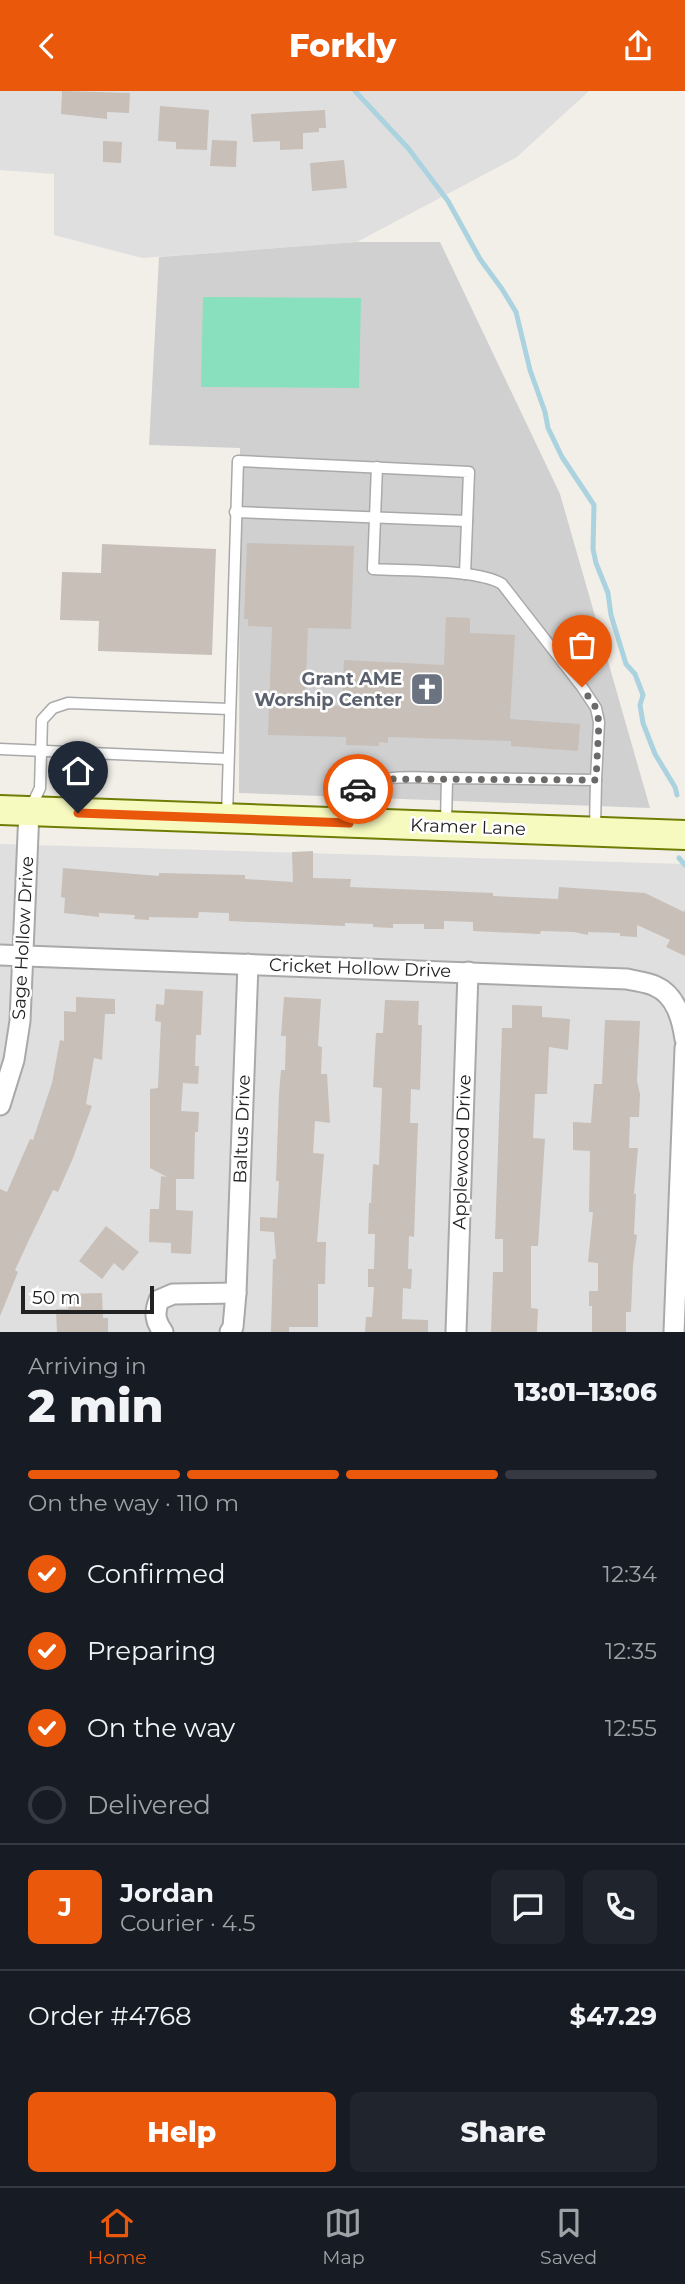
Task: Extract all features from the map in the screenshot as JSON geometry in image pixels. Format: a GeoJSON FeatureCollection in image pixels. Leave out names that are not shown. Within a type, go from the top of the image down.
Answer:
{"type":"FeatureCollection","features":[{"type":"Feature","properties":{"kind":"street","name":"Kramer Lane"},"geometry":{"type":"LineString","coordinates":[[0,810],[685,835]]}},
{"type":"Feature","properties":{"kind":"street","name":"Sage Hollow Drive"},"geometry":{"type":"LineString","coordinates":[[0,1105],[15,1060],[20,1021],[29,811]]}},
{"type":"Feature","properties":{"kind":"street","name":"Cricket Hollow Drive"},"geometry":{"type":"LineString","coordinates":[[0,955],[626,979],[656,986],[673,1001],[682,1019],[685,1038]]}},
{"type":"Feature","properties":{"kind":"street","name":"Baltus Drive"},"geometry":{"type":"LineString","coordinates":[[230,1332],[233,1327],[236,1293],[248,964]]}},
{"type":"Feature","properties":{"kind":"street","name":"Applewood Drive"},"geometry":{"type":"LineString","coordinates":[[456,1332],[468,972]]}},
{"type":"Feature","properties":{"kind":"street"},"geometry":{"type":"LineString","coordinates":[[674,1332],[685,1048]]}},
{"type":"Feature","properties":{"kind":"street"},"geometry":{"type":"LineString","coordinates":[[163,1332],[156,1321],[155,1310],[159,1300],[173,1294],[236,1293]]}},
{"type":"Feature","properties":{"kind":"lane"},"geometry":{"type":"LineString","coordinates":[[227,818],[238,461],[469,472],[465,574]]}},
{"type":"Feature","properties":{"kind":"lane"},"geometry":{"type":"LineString","coordinates":[[377,467],[373,569],[492,577],[502,584],[596,708],[599,722],[595,832]]}},
{"type":"Feature","properties":{"kind":"lane"},"geometry":{"type":"LineString","coordinates":[[235,512],[467,521]]}},
{"type":"Feature","properties":{"kind":"lane"},"geometry":{"type":"LineString","coordinates":[[29,811],[40,787],[42,720],[53,708],[68,703],[229,709]]}},
{"type":"Feature","properties":{"kind":"lane"},"geometry":{"type":"LineString","coordinates":[[0,748],[228,759]]}},
{"type":"Feature","properties":{"kind":"lane"},"geometry":{"type":"LineString","coordinates":[[446,826],[447,778]]}},
{"type":"Feature","properties":{"kind":"lane"},"geometry":{"type":"LineString","coordinates":[[349,823],[353,795],[363,785],[377,779],[596,780]]}},
{"type":"Feature","properties":{"kind":"shaded area"},"geometry":{"type":"Polygon","coordinates":[[[0,91],[589,91],[517,157],[357,242],[142,258],[54,235],[54,174],[0,170],[0,91]]]}},
{"type":"Feature","properties":{"kind":"shaded area"},"geometry":{"type":"Polygon","coordinates":[[[357,242],[440,242],[560,494],[650,808],[239,793],[240,448],[149,445],[159,257],[357,242]]]}},
{"type":"Feature","properties":{"kind":"shaded area"},"geometry":{"type":"Polygon","coordinates":[[[0,844],[685,864],[685,1332],[0,1332],[0,844]]]}},
{"type":"Feature","properties":{"kind":"green space"},"geometry":{"type":"Polygon","coordinates":[[[203,297],[361,298],[359,388],[201,387],[203,297]]]}},
{"type":"Feature","properties":{"kind":"building"},"geometry":{"type":"Polygon","coordinates":[[[62,91],[130,93],[129,113],[107,112],[107,119],[61,114],[62,91]]]}},
{"type":"Feature","properties":{"kind":"building"},"geometry":{"type":"Polygon","coordinates":[[[160,106],[209,110],[207,150],[176,149],[176,142],[158,141],[160,106]]]}},
{"type":"Feature","properties":{"kind":"building"},"geometry":{"type":"Polygon","coordinates":[[[325,110],[326,128],[319,128],[319,132],[303,133],[303,149],[280,150],[280,141],[253,142],[251,114],[325,110]]]}},
{"type":"Feature","properties":{"kind":"building"},"geometry":{"type":"Polygon","coordinates":[[[212,140],[237,141],[236,167],[210,166],[212,140]]]}},
{"type":"Feature","properties":{"kind":"building"},"geometry":{"type":"Polygon","coordinates":[[[103,141],[122,142],[121,163],[103,162],[103,141]]]}},
{"type":"Feature","properties":{"kind":"building"},"geometry":{"type":"Polygon","coordinates":[[[344,160],[347,188],[312,191],[310,163],[344,160]]]}},
{"type":"Feature","properties":{"kind":"building","name":"Grant AME Worship Center"},"geometry":{"type":"Polygon","coordinates":[[[247,543],[354,546],[351,629],[308,628],[305,704],[342,706],[344,660],[444,665],[446,617],[470,618],[470,633],[515,635],[510,719],[580,724],[578,751],[511,746],[511,741],[388,737],[388,743],[379,742],[379,746],[346,745],[346,737],[268,735],[272,627],[248,626],[248,619],[244,619],[247,543]]]}},
{"type":"Feature","properties":{"kind":"building"},"geometry":{"type":"Polygon","coordinates":[[[102,544],[216,549],[212,655],[98,651],[99,621],[60,620],[62,572],[101,573],[102,544]]]}},
{"type":"Feature","properties":{"kind":"building"},"geometry":{"type":"Polygon","coordinates":[[[313,851],[313,878],[351,879],[350,887],[493,893],[493,896],[558,899],[559,887],[645,893],[684,912],[685,909],[685,956],[666,947],[670,940],[637,925],[637,937],[620,936],[620,933],[588,932],[588,935],[574,932],[541,931],[540,934],[473,931],[473,922],[444,921],[444,929],[424,929],[424,924],[393,924],[393,928],[373,927],[373,924],[345,923],[345,926],[229,921],[229,913],[199,912],[198,918],[149,917],[149,920],[134,919],[135,915],[99,913],[99,917],[64,913],[65,898],[61,897],[63,868],[159,876],[159,873],[245,875],[245,879],[293,882],[292,852],[313,851]]]}},
{"type":"Feature","properties":{"kind":"building"},"geometry":{"type":"Polygon","coordinates":[[[165,989],[203,991],[201,1035],[196,1035],[195,1066],[199,1066],[198,1084],[183,1083],[181,1111],[199,1112],[198,1132],[195,1132],[194,1179],[176,1179],[176,1210],[193,1211],[191,1254],[171,1253],[171,1243],[149,1242],[150,1209],[159,1209],[161,1176],[167,1177],[150,1168],[150,1089],[158,1088],[161,1022],[155,1021],[156,1004],[164,1005],[165,989]]]}},
{"type":"Feature","properties":{"kind":"building"},"geometry":{"type":"Polygon","coordinates":[[[76,997],[115,999],[115,1014],[105,1014],[102,1060],[94,1058],[86,1104],[92,1106],[73,1158],[58,1192],[53,1190],[15,1270],[18,1272],[0,1316],[0,1189],[7,1192],[30,1139],[33,1140],[52,1083],[60,1040],[64,1041],[64,1011],[76,1012],[76,997]]]}},
{"type":"Feature","properties":{"kind":"building"},"geometry":{"type":"Polygon","coordinates":[[[284,997],[321,999],[318,1046],[322,1047],[321,1074],[327,1074],[330,1123],[315,1121],[313,1153],[324,1154],[317,1242],[326,1242],[325,1284],[318,1284],[318,1327],[289,1327],[289,1332],[271,1332],[273,1259],[276,1259],[274,1232],[260,1231],[260,1217],[277,1218],[279,1094],[281,1070],[285,1070],[286,1036],[281,1036],[284,997]]]}},
{"type":"Feature","properties":{"kind":"building"},"geometry":{"type":"Polygon","coordinates":[[[385,1000],[419,1001],[418,1025],[422,1025],[420,1090],[411,1089],[410,1123],[418,1123],[414,1237],[409,1236],[408,1269],[412,1269],[411,1289],[403,1288],[402,1319],[428,1320],[428,1332],[365,1332],[366,1317],[372,1317],[374,1287],[368,1287],[368,1269],[374,1269],[375,1234],[368,1234],[369,1203],[373,1164],[379,1165],[382,1088],[373,1087],[376,1033],[383,1033],[385,1000]]]}},
{"type":"Feature","properties":{"kind":"building"},"geometry":{"type":"Polygon","coordinates":[[[512,1005],[542,1006],[542,1017],[570,1019],[568,1050],[549,1047],[547,1094],[535,1094],[533,1138],[545,1139],[538,1246],[531,1246],[531,1308],[538,1309],[537,1332],[491,1332],[493,1272],[503,1272],[503,1239],[495,1239],[502,1028],[512,1028],[512,1005]]]}},
{"type":"Feature","properties":{"kind":"building"},"geometry":{"type":"Polygon","coordinates":[[[605,1020],[640,1021],[637,1081],[640,1094],[639,1117],[630,1117],[629,1148],[638,1148],[634,1194],[634,1234],[637,1235],[631,1312],[626,1312],[626,1332],[592,1332],[589,1291],[598,1291],[598,1263],[588,1262],[593,1212],[589,1212],[590,1151],[573,1150],[573,1122],[591,1123],[594,1084],[602,1084],[605,1020]]]}},
{"type":"Feature","properties":{"kind":"building"},"geometry":{"type":"Polygon","coordinates":[[[106,1226],[139,1252],[123,1271],[114,1263],[102,1279],[79,1261],[106,1226]]]}},
{"type":"Feature","properties":{"kind":"building"},"geometry":{"type":"Polygon","coordinates":[[[102,1293],[103,1318],[108,1318],[108,1332],[57,1332],[56,1309],[68,1309],[67,1294],[102,1293]]]}},
{"type":"Feature","properties":{"kind":"waterway"},"geometry":{"type":"LineString","coordinates":[[355,91],[408,148],[448,201],[480,259],[516,312],[548,428],[562,457],[594,505],[593,549],[596,563],[608,593],[611,615],[626,664],[635,674],[643,695],[640,705],[643,723],[655,754],[677,795]]}},
{"type":"Feature","properties":{"kind":"waterway"},"geometry":{"type":"LineString","coordinates":[[679,858],[685,865]]}},
{"type":"Feature","properties":{"kind":"way so far"},"geometry":{"type":"LineString","coordinates":[[358,789],[377,779],[596,780],[599,722],[596,708],[582,687]]}},
{"type":"Feature","properties":{"kind":"place","name":"Grant AME Worship Center"},"geometry":{"type":"Point","coordinates":[427,689]}},
{"type":"Feature","properties":{"kind":"route"},"geometry":{"type":"LineString","coordinates":[[78,813],[349,823],[353,795],[358,789]]}}]}
